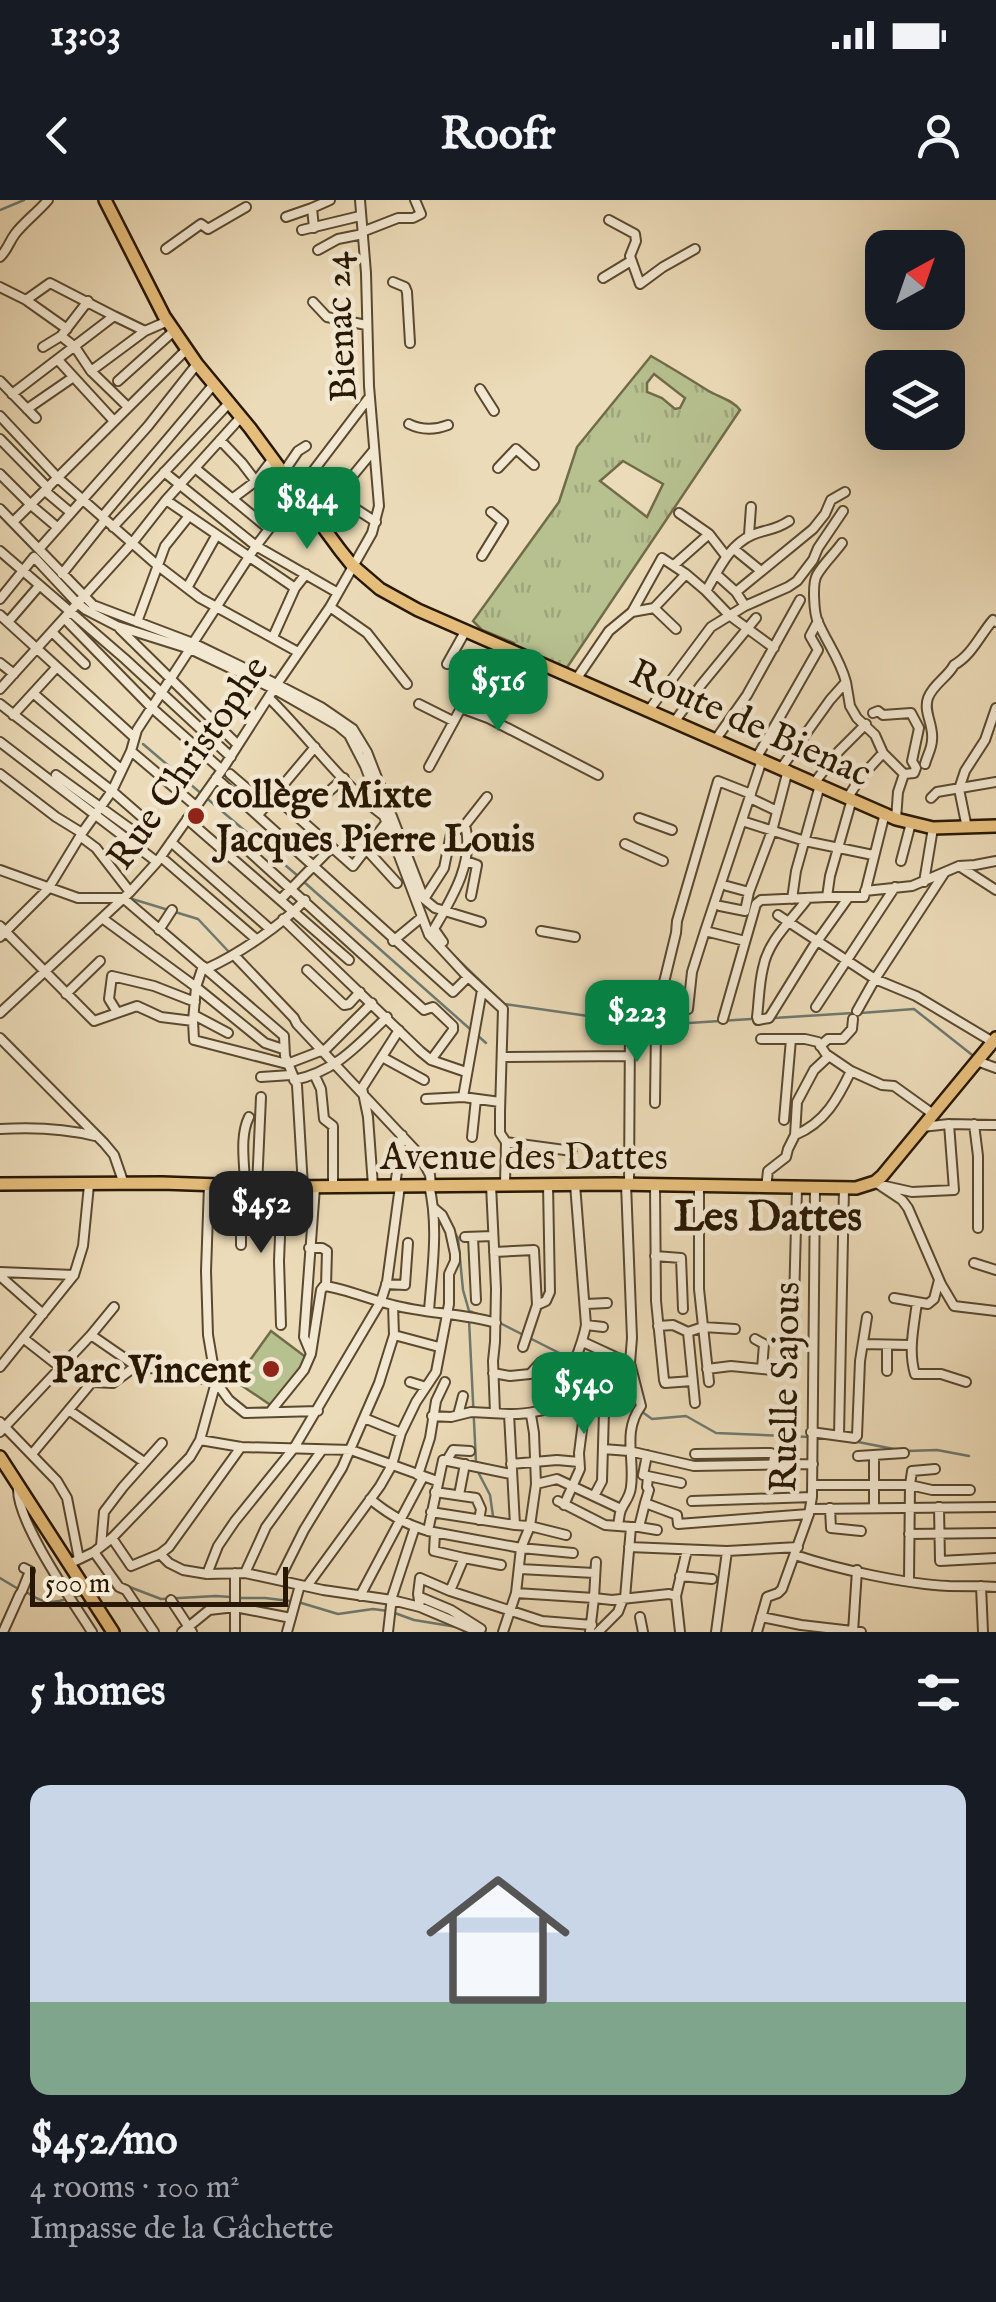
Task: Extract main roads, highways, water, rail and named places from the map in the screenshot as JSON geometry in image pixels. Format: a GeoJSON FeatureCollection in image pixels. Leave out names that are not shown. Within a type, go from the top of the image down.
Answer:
{"type":"FeatureCollection","features":[{"type":"Feature","properties":{"kind":"main road","name":"Route de Bienac"},"geometry":{"type":"LineString","coordinates":[[104,200],[152,296],[198,364],[352,565],[388,595],[890,816],[933,828],[996,826]]}},
{"type":"Feature","properties":{"kind":"main road","name":"Avenue des Dattes"},"geometry":{"type":"LineString","coordinates":[[0,1184],[282,1188],[505,1184],[844,1188],[875,1184],[994,1040]]}},
{"type":"Feature","properties":{"kind":"main road"},"geometry":{"type":"LineString","coordinates":[[0,1457],[74,1562],[113,1632]]}},
{"type":"Feature","properties":{"kind":"waterway"},"geometry":{"type":"LineString","coordinates":[[0,210],[24,200]]}},
{"type":"Feature","properties":{"kind":"waterway"},"geometry":{"type":"LineString","coordinates":[[0,516],[79,597]]}},
{"type":"Feature","properties":{"kind":"waterway"},"geometry":{"type":"LineString","coordinates":[[102,613],[174,640]]}},
{"type":"Feature","properties":{"kind":"waterway"},"geometry":{"type":"LineString","coordinates":[[143,744],[298,876]]}},
{"type":"Feature","properties":{"kind":"waterway"},"geometry":{"type":"LineString","coordinates":[[304,882],[470,1029]]}},
{"type":"Feature","properties":{"kind":"waterway"},"geometry":{"type":"LineString","coordinates":[[415,886],[426,916]]}},
{"type":"Feature","properties":{"kind":"waterway"},"geometry":{"type":"LineString","coordinates":[[129,898],[198,919],[229,952]]}},
{"type":"Feature","properties":{"kind":"waterway"},"geometry":{"type":"LineString","coordinates":[[442,944],[504,1004],[602,1018],[689,1023],[751,1019]]}},
{"type":"Feature","properties":{"kind":"waterway"},"geometry":{"type":"LineString","coordinates":[[861,1013],[914,1009],[976,1058]]}},
{"type":"Feature","properties":{"kind":"waterway"},"geometry":{"type":"LineString","coordinates":[[774,1018],[853,1013]]}},
{"type":"Feature","properties":{"kind":"waterway"},"geometry":{"type":"LineString","coordinates":[[476,1034],[486,1043]]}},
{"type":"Feature","properties":{"kind":"waterway"},"geometry":{"type":"LineString","coordinates":[[384,1111],[412,1142]]}},
{"type":"Feature","properties":{"kind":"waterway"},"geometry":{"type":"LineString","coordinates":[[434,1192],[438,1208]]}},
{"type":"Feature","properties":{"kind":"waterway"},"geometry":{"type":"LineString","coordinates":[[454,1232],[469,1311]]}},
{"type":"Feature","properties":{"kind":"waterway"},"geometry":{"type":"LineString","coordinates":[[469,1311],[480,1315]]}},
{"type":"Feature","properties":{"kind":"waterway"},"geometry":{"type":"LineString","coordinates":[[469,1320],[476,1462]]}},
{"type":"Feature","properties":{"kind":"waterway"},"geometry":{"type":"LineString","coordinates":[[496,1321],[583,1365],[606,1384]]}},
{"type":"Feature","properties":{"kind":"waterway"},"geometry":{"type":"LineString","coordinates":[[612,1390],[652,1419],[686,1416],[716,1433],[810,1437]]}},
{"type":"Feature","properties":{"kind":"waterway"},"geometry":{"type":"LineString","coordinates":[[853,1441],[899,1450]]}},
{"type":"Feature","properties":{"kind":"waterway"},"geometry":{"type":"LineString","coordinates":[[907,1451],[937,1450],[969,1456]]}},
{"type":"Feature","properties":{"kind":"waterway"},"geometry":{"type":"LineString","coordinates":[[477,1470],[490,1495],[493,1516]]}},
{"type":"Feature","properties":{"kind":"waterway"},"geometry":{"type":"LineString","coordinates":[[0,1578],[20,1590]]}},
{"type":"Feature","properties":{"kind":"waterway"},"geometry":{"type":"LineString","coordinates":[[127,1586],[161,1599],[231,1597]]}},
{"type":"Feature","properties":{"kind":"waterway"},"geometry":{"type":"LineString","coordinates":[[95,1593],[117,1588]]}},
{"type":"Feature","properties":{"kind":"waterway"},"geometry":{"type":"LineString","coordinates":[[25,1591],[47,1602],[82,1595]]}},
{"type":"Feature","properties":{"kind":"waterway"},"geometry":{"type":"LineString","coordinates":[[239,1598],[290,1601]]}},
{"type":"Feature","properties":{"kind":"waterway"},"geometry":{"type":"LineString","coordinates":[[298,1602],[338,1614],[388,1611]]}},
{"type":"Feature","properties":{"kind":"waterway"},"geometry":{"type":"LineString","coordinates":[[392,1612],[463,1628],[464,1632]]}},
{"type":"Feature","properties":{"kind":"place","name":"collège Mixte Jacques Pierre Louis"},"geometry":{"type":"Point","coordinates":[196,816]}},
{"type":"Feature","properties":{"kind":"place","name":"Parc Vincent"},"geometry":{"type":"Point","coordinates":[271,1369]}},
{"type":"Feature","properties":{"kind":"district","name":"Les Dattes"},"geometry":{"type":"Point","coordinates":[768,1215]}}]}
